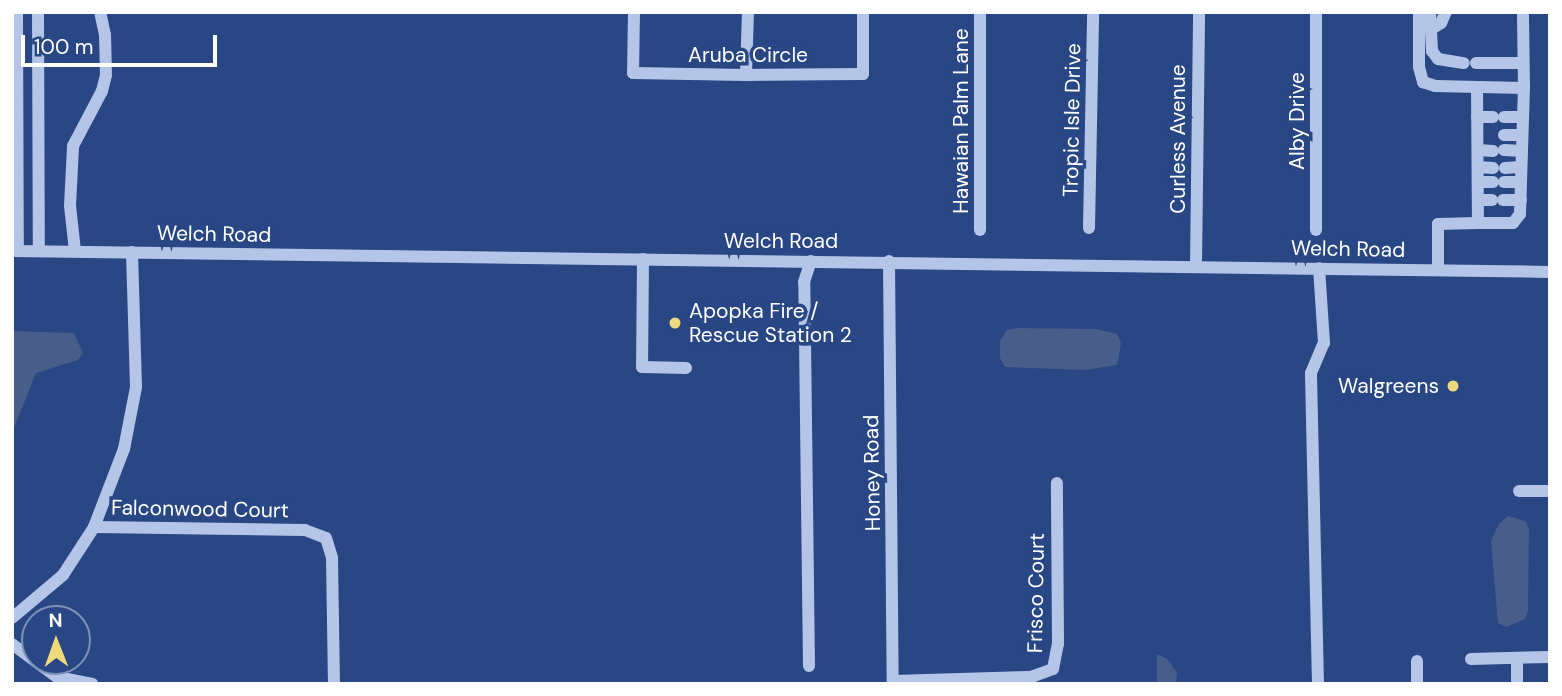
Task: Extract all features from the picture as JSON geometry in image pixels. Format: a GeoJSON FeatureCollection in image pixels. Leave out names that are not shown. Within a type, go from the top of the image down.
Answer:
{"type":"FeatureCollection","features":[{"type":"Feature","properties":{"kind":"street"},"geometry":{"type":"LineString","coordinates":[[15,251],[17,12]]}},
{"type":"Feature","properties":{"kind":"street"},"geometry":{"type":"LineString","coordinates":[[37,12],[39,251]]}},
{"type":"Feature","properties":{"kind":"street"},"geometry":{"type":"LineString","coordinates":[[75,251],[70,206],[73,146],[102,91],[106,75],[106,35],[100,12]]}},
{"type":"Feature","properties":{"kind":"street","name":"Aruba Circle"},"geometry":{"type":"LineString","coordinates":[[634,12],[633,73],[746,75],[863,74],[863,12]]}},
{"type":"Feature","properties":{"kind":"street"},"geometry":{"type":"LineString","coordinates":[[746,75],[748,12]]}},
{"type":"Feature","properties":{"kind":"street","name":"Hawaian Palm Lane"},"geometry":{"type":"LineString","coordinates":[[980,12],[980,230]]}},
{"type":"Feature","properties":{"kind":"street","name":"Tropic Isle Drive"},"geometry":{"type":"LineString","coordinates":[[1089,228],[1093,12]]}},
{"type":"Feature","properties":{"kind":"street","name":"Curless Avenue"},"geometry":{"type":"LineString","coordinates":[[1196,265],[1199,12]]}},
{"type":"Feature","properties":{"kind":"street","name":"Alby Drive"},"geometry":{"type":"LineString","coordinates":[[1316,12],[1316,230]]}},
{"type":"Feature","properties":{"kind":"street"},"geometry":{"type":"LineString","coordinates":[[1419,12],[1419,66],[1423,82],[1436,86],[1524,88]]}},
{"type":"Feature","properties":{"kind":"street"},"geometry":{"type":"LineString","coordinates":[[1430,12],[1432,51],[1438,59],[1470,63],[1523,64]]}},
{"type":"Feature","properties":{"kind":"street"},"geometry":{"type":"LineString","coordinates":[[1431,29],[1441,23],[1446,12]]}},
{"type":"Feature","properties":{"kind":"street"},"geometry":{"type":"LineString","coordinates":[[1438,270],[1438,224],[1513,223],[1520,214],[1524,88],[1523,12]]}},
{"type":"Feature","properties":{"kind":"street"},"geometry":{"type":"LineString","coordinates":[[1477,87],[1478,223]]}},
{"type":"Feature","properties":{"kind":"street"},"geometry":{"type":"LineString","coordinates":[[1478,117],[1523,117]]}},
{"type":"Feature","properties":{"kind":"street"},"geometry":{"type":"LineString","coordinates":[[1478,135],[1522,135]]}},
{"type":"Feature","properties":{"kind":"street"},"geometry":{"type":"LineString","coordinates":[[1478,150],[1522,150]]}},
{"type":"Feature","properties":{"kind":"street"},"geometry":{"type":"LineString","coordinates":[[1478,167],[1521,167]]}},
{"type":"Feature","properties":{"kind":"street"},"geometry":{"type":"LineString","coordinates":[[1478,182],[1521,182]]}},
{"type":"Feature","properties":{"kind":"street"},"geometry":{"type":"LineString","coordinates":[[1478,201],[1521,200]]}},
{"type":"Feature","properties":{"kind":"street","name":"Welch Road"},"geometry":{"type":"LineString","coordinates":[[15,251],[1196,265],[1550,272]]}},
{"type":"Feature","properties":{"kind":"street"},"geometry":{"type":"LineString","coordinates":[[12,618],[63,575],[94,527],[124,449],[136,387],[132,252]]}},
{"type":"Feature","properties":{"kind":"street"},"geometry":{"type":"LineString","coordinates":[[643,259],[642,367],[686,368]]}},
{"type":"Feature","properties":{"kind":"street"},"geometry":{"type":"LineString","coordinates":[[809,666],[804,282],[811,261]]}},
{"type":"Feature","properties":{"kind":"street","name":"Honey Road"},"geometry":{"type":"LineString","coordinates":[[888,261],[893,682]]}},
{"type":"Feature","properties":{"kind":"street"},"geometry":{"type":"LineString","coordinates":[[1318,684],[1311,373],[1324,343],[1320,268]]}},
{"type":"Feature","properties":{"kind":"street","name":"Frisco Court"},"geometry":{"type":"LineString","coordinates":[[893,682],[1031,677],[1053,670],[1058,644],[1057,483]]}},
{"type":"Feature","properties":{"kind":"street"},"geometry":{"type":"LineString","coordinates":[[1518,491],[1550,491]]}},
{"type":"Feature","properties":{"kind":"street","name":"Falconwood Court"},"geometry":{"type":"LineString","coordinates":[[94,527],[305,530],[326,538],[332,558],[334,684]]}},
{"type":"Feature","properties":{"kind":"street"},"geometry":{"type":"LineString","coordinates":[[12,644],[57,677],[92,684]]}},
{"type":"Feature","properties":{"kind":"street"},"geometry":{"type":"LineString","coordinates":[[1471,659],[1550,657]]}},
{"type":"Feature","properties":{"kind":"street"},"geometry":{"type":"LineString","coordinates":[[1517,658],[1517,684]]}},
{"type":"Feature","properties":{"kind":"street"},"geometry":{"type":"LineString","coordinates":[[1417,661],[1417,684]]}},
{"type":"Feature","properties":{"kind":"water"},"geometry":{"type":"Polygon","coordinates":[[[1097,329],[1117,334],[1121,343],[1117,365],[1085,370],[1005,367],[1000,358],[1000,341],[1007,330],[1097,329]]]}},
{"type":"Feature","properties":{"kind":"water"},"geometry":{"type":"Polygon","coordinates":[[[12,331],[74,333],[83,353],[78,360],[36,373],[12,433],[12,331]]]}},
{"type":"Feature","properties":{"kind":"water"},"geometry":{"type":"Polygon","coordinates":[[[1508,516],[1525,521],[1529,529],[1528,611],[1525,619],[1506,627],[1498,623],[1491,541],[1498,525],[1508,516]]]}},
{"type":"Feature","properties":{"kind":"water"},"geometry":{"type":"Polygon","coordinates":[[[1157,654],[1167,659],[1177,672],[1176,684],[1157,684],[1157,654]]]}},
{"type":"Feature","properties":{"kind":"place","name":"Apopka Fire / Rescue Station 2"},"geometry":{"type":"Point","coordinates":[675,323]}},
{"type":"Feature","properties":{"kind":"place","name":"Walgreens"},"geometry":{"type":"Point","coordinates":[1453,386]}}]}
